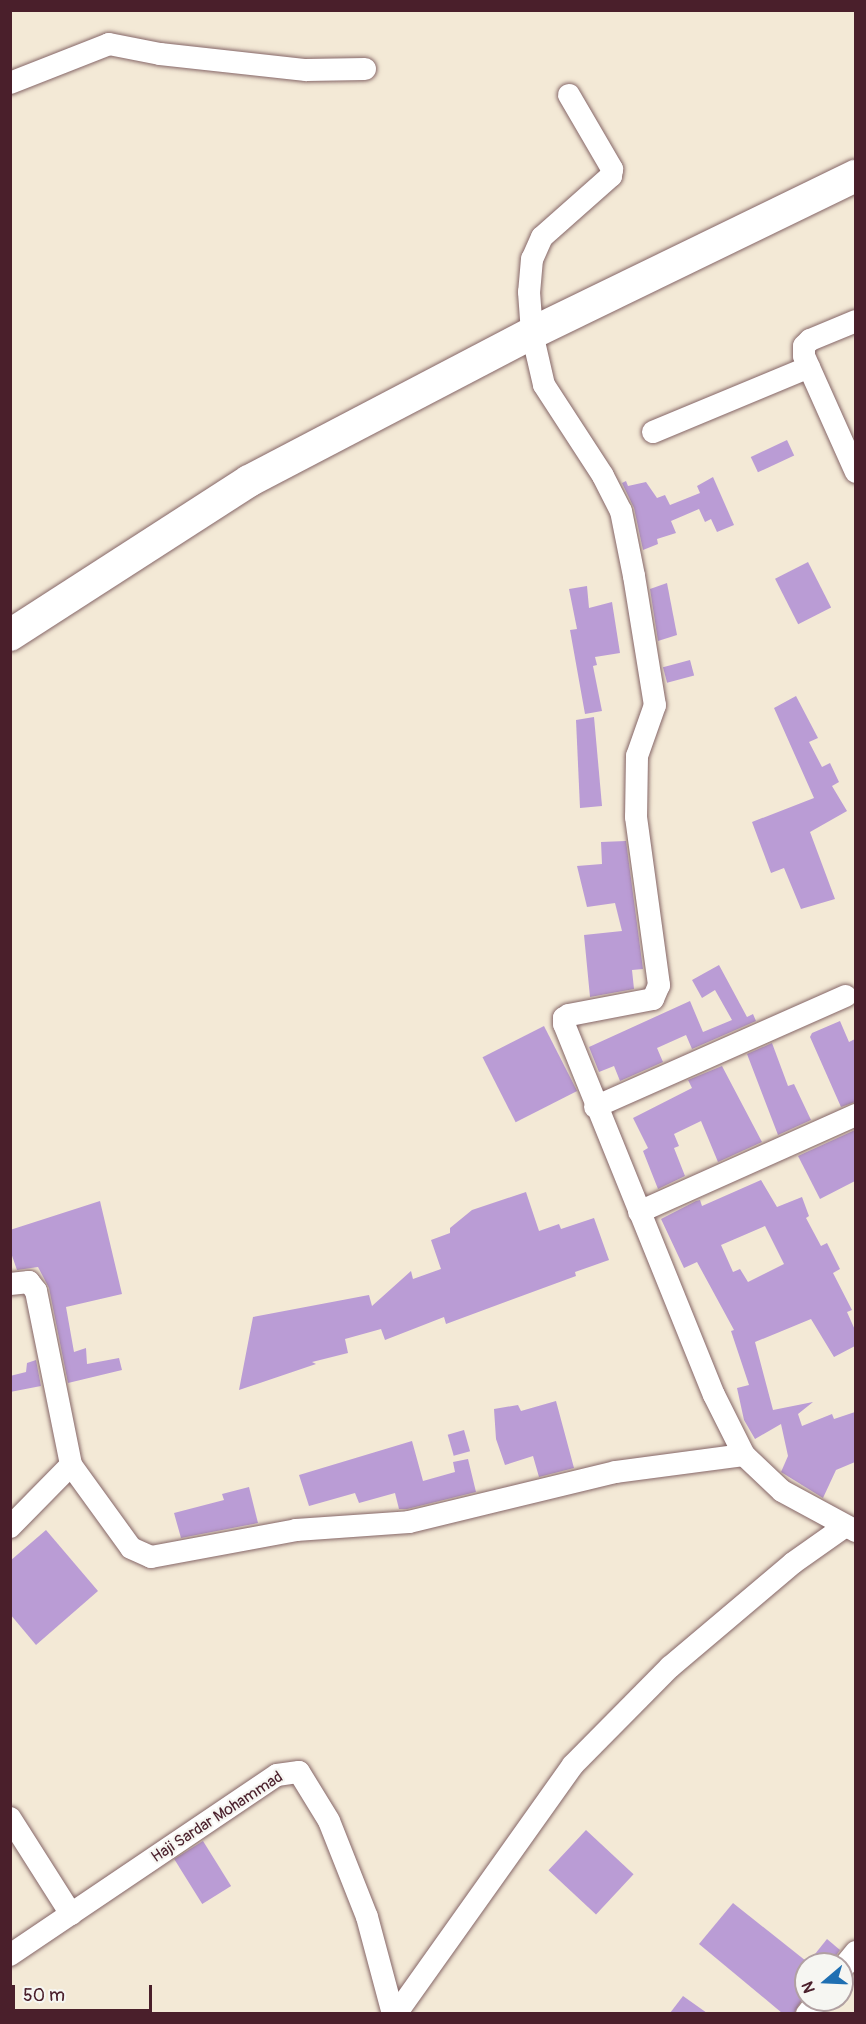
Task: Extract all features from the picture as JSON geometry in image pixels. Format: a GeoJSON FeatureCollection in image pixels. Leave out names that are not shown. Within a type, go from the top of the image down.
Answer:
{"type":"FeatureCollection","features":[{"type":"Feature","properties":{"kind":"street"},"geometry":{"type":"LineString","coordinates":[[10,83],[109,44],[159,54],[306,70],[364,69]]}},
{"type":"Feature","properties":{"kind":"street"},"geometry":{"type":"LineString","coordinates":[[394,2013],[573,1765],[670,1667],[794,1563],[850,1529],[782,1491],[744,1455],[714,1395],[596,1107],[564,1018],[653,999],[658,994],[636,817],[637,756],[655,705],[621,511],[603,476],[544,385],[532,333],[529,292],[532,258],[542,237],[611,176],[612,169],[569,95]]}},
{"type":"Feature","properties":{"kind":"street"},"geometry":{"type":"LineString","coordinates":[[10,635],[249,481],[532,333],[855,176]]}},
{"type":"Feature","properties":{"kind":"street"},"geometry":{"type":"LineString","coordinates":[[855,321],[810,340],[804,346],[809,367],[855,472]]}},
{"type":"Feature","properties":{"kind":"street"},"geometry":{"type":"LineString","coordinates":[[653,432],[809,367]]}},
{"type":"Feature","properties":{"kind":"street"},"geometry":{"type":"LineString","coordinates":[[596,1107],[844,996]]}},
{"type":"Feature","properties":{"kind":"street"},"geometry":{"type":"LineString","coordinates":[[639,1212],[855,1115]]}},
{"type":"Feature","properties":{"kind":"street"},"geometry":{"type":"LineString","coordinates":[[10,1284],[29,1282],[36,1291],[71,1465],[131,1548],[151,1557],[296,1530],[409,1522],[616,1472],[744,1455]]}},
{"type":"Feature","properties":{"kind":"street"},"geometry":{"type":"LineString","coordinates":[[10,1527],[71,1465]]}},
{"type":"Feature","properties":{"kind":"street","name":"Haji Sardar Mohammad"},"geometry":{"type":"LineString","coordinates":[[10,1955],[277,1775],[299,1772],[338,1842],[367,1917],[394,2013]]}},
{"type":"Feature","properties":{"kind":"street"},"geometry":{"type":"LineString","coordinates":[[10,1818],[71,1914]]}},
{"type":"Feature","properties":{"kind":"building"},"geometry":{"type":"Polygon","coordinates":[[[787,440],[794,455],[758,472],[751,457],[787,440]]]}},
{"type":"Feature","properties":{"kind":"building"},"geometry":{"type":"Polygon","coordinates":[[[713,477],[734,525],[717,532],[711,519],[705,522],[699,509],[671,521],[676,533],[657,539],[658,544],[643,550],[634,508],[622,483],[626,481],[628,486],[646,482],[657,498],[665,495],[670,505],[700,493],[697,486],[713,477]]]}},
{"type":"Feature","properties":{"kind":"building"},"geometry":{"type":"Polygon","coordinates":[[[808,562],[831,607],[798,624],[775,579],[808,562]]]}},
{"type":"Feature","properties":{"kind":"building"},"geometry":{"type":"Polygon","coordinates":[[[667,583],[677,635],[658,641],[650,589],[667,583]]]}},
{"type":"Feature","properties":{"kind":"building"},"geometry":{"type":"Polygon","coordinates":[[[587,586],[589,608],[612,602],[620,653],[595,657],[597,665],[593,666],[602,711],[585,714],[570,630],[577,629],[569,589],[587,586]]]}},
{"type":"Feature","properties":{"kind":"building"},"geometry":{"type":"Polygon","coordinates":[[[690,660],[694,675],[667,683],[663,667],[690,660]]]}},
{"type":"Feature","properties":{"kind":"building"},"geometry":{"type":"Polygon","coordinates":[[[796,696],[818,738],[809,742],[822,767],[830,763],[839,782],[832,786],[847,811],[810,832],[835,899],[801,909],[784,868],[771,873],[752,822],[814,798],[774,708],[796,696]]]}},
{"type":"Feature","properties":{"kind":"building"},"geometry":{"type":"Polygon","coordinates":[[[594,717],[602,806],[580,808],[576,720],[594,717]]]}},
{"type":"Feature","properties":{"kind":"building"},"geometry":{"type":"Polygon","coordinates":[[[626,841],[643,969],[632,970],[634,989],[590,997],[584,935],[622,931],[615,903],[587,907],[577,866],[602,864],[601,842],[626,841]]]}},
{"type":"Feature","properties":{"kind":"building"},"geometry":{"type":"Polygon","coordinates":[[[719,965],[747,1017],[753,1014],[756,1021],[692,1049],[686,1035],[657,1048],[663,1062],[620,1081],[614,1066],[599,1072],[589,1047],[690,1001],[703,1032],[732,1020],[715,990],[702,998],[692,980],[719,965]]]}},
{"type":"Feature","properties":{"kind":"building"},"geometry":{"type":"Polygon","coordinates":[[[840,1021],[849,1042],[855,1039],[855,1102],[841,1107],[810,1037],[812,1033],[840,1021]]]}},
{"type":"Feature","properties":{"kind":"building"},"geometry":{"type":"Polygon","coordinates":[[[544,1026],[577,1091],[516,1122],[483,1057],[544,1026]]]}},
{"type":"Feature","properties":{"kind":"building"},"geometry":{"type":"Polygon","coordinates":[[[772,1043],[788,1086],[794,1084],[811,1120],[778,1135],[747,1054],[772,1043]]]}},
{"type":"Feature","properties":{"kind":"building"},"geometry":{"type":"Polygon","coordinates":[[[722,1066],[762,1142],[718,1162],[701,1121],[674,1134],[679,1146],[674,1148],[685,1176],[658,1189],[643,1151],[648,1148],[633,1118],[692,1088],[688,1080],[722,1066]]]}},
{"type":"Feature","properties":{"kind":"building"},"geometry":{"type":"Polygon","coordinates":[[[855,1130],[855,1181],[820,1199],[798,1156],[855,1130]]]}},
{"type":"Feature","properties":{"kind":"building"},"geometry":{"type":"Polygon","coordinates":[[[761,1180],[777,1207],[802,1197],[809,1216],[806,1218],[821,1246],[827,1243],[840,1269],[833,1273],[852,1310],[847,1312],[855,1330],[855,1346],[834,1357],[811,1319],[755,1342],[773,1410],[813,1402],[798,1414],[802,1426],[832,1414],[834,1419],[855,1412],[855,1462],[836,1470],[823,1498],[781,1472],[788,1456],[781,1424],[755,1439],[744,1420],[737,1388],[749,1385],[731,1331],[734,1330],[697,1262],[684,1268],[661,1219],[696,1201],[700,1200],[702,1206],[761,1180]],[[765,1226],[721,1245],[733,1272],[740,1269],[748,1282],[784,1264],[765,1226]]]}},
{"type":"Feature","properties":{"kind":"building"},"geometry":{"type":"Polygon","coordinates":[[[526,1192],[539,1231],[559,1224],[561,1229],[594,1218],[609,1260],[575,1272],[576,1276],[446,1324],[444,1317],[385,1340],[381,1329],[345,1339],[348,1353],[312,1362],[316,1364],[239,1390],[253,1317],[369,1295],[372,1306],[411,1271],[413,1279],[441,1269],[431,1240],[450,1233],[450,1228],[472,1210],[526,1192]]]}},
{"type":"Feature","properties":{"kind":"building"},"geometry":{"type":"Polygon","coordinates":[[[100,1201],[122,1294],[66,1307],[74,1352],[86,1348],[87,1364],[119,1358],[122,1370],[68,1383],[49,1288],[38,1267],[17,1270],[10,1250],[10,1230],[100,1201]]]}},
{"type":"Feature","properties":{"kind":"building"},"geometry":{"type":"Polygon","coordinates":[[[36,1360],[41,1386],[10,1392],[10,1376],[26,1372],[27,1363],[36,1360]]]}},
{"type":"Feature","properties":{"kind":"building"},"geometry":{"type":"Polygon","coordinates":[[[556,1401],[574,1468],[539,1477],[533,1456],[505,1465],[496,1439],[494,1409],[518,1405],[521,1411],[556,1401]]]}},
{"type":"Feature","properties":{"kind":"building"},"geometry":{"type":"Polygon","coordinates":[[[464,1430],[470,1451],[454,1456],[448,1435],[464,1430]]]}},
{"type":"Feature","properties":{"kind":"building"},"geometry":{"type":"Polygon","coordinates":[[[412,1441],[423,1481],[455,1472],[453,1462],[468,1459],[476,1492],[407,1509],[399,1509],[395,1493],[359,1503],[355,1493],[309,1506],[299,1475],[412,1441]]]}},
{"type":"Feature","properties":{"kind":"building"},"geometry":{"type":"Polygon","coordinates":[[[249,1487],[258,1523],[181,1538],[174,1513],[224,1500],[222,1494],[249,1487]]]}},
{"type":"Feature","properties":{"kind":"building"},"geometry":{"type":"Polygon","coordinates":[[[46,1530],[98,1591],[36,1645],[10,1614],[10,1561],[46,1530]]]}},
{"type":"Feature","properties":{"kind":"building"},"geometry":{"type":"Polygon","coordinates":[[[586,1830],[634,1874],[596,1915],[548,1870],[586,1830]]]}},
{"type":"Feature","properties":{"kind":"building"},"geometry":{"type":"Polygon","coordinates":[[[203,1841],[231,1886],[202,1904],[174,1859],[203,1841]]]}},
{"type":"Feature","properties":{"kind":"building"},"geometry":{"type":"Polygon","coordinates":[[[733,1903],[795,1952],[794,2013],[782,2013],[699,1944],[733,1903]]]}},
{"type":"Feature","properties":{"kind":"building"},"geometry":{"type":"Polygon","coordinates":[[[827,1939],[840,1950],[839,1952],[817,1952],[827,1939]]]}},
{"type":"Feature","properties":{"kind":"building"},"geometry":{"type":"Polygon","coordinates":[[[683,1996],[707,2013],[670,2013],[683,1996]]]}}]}
